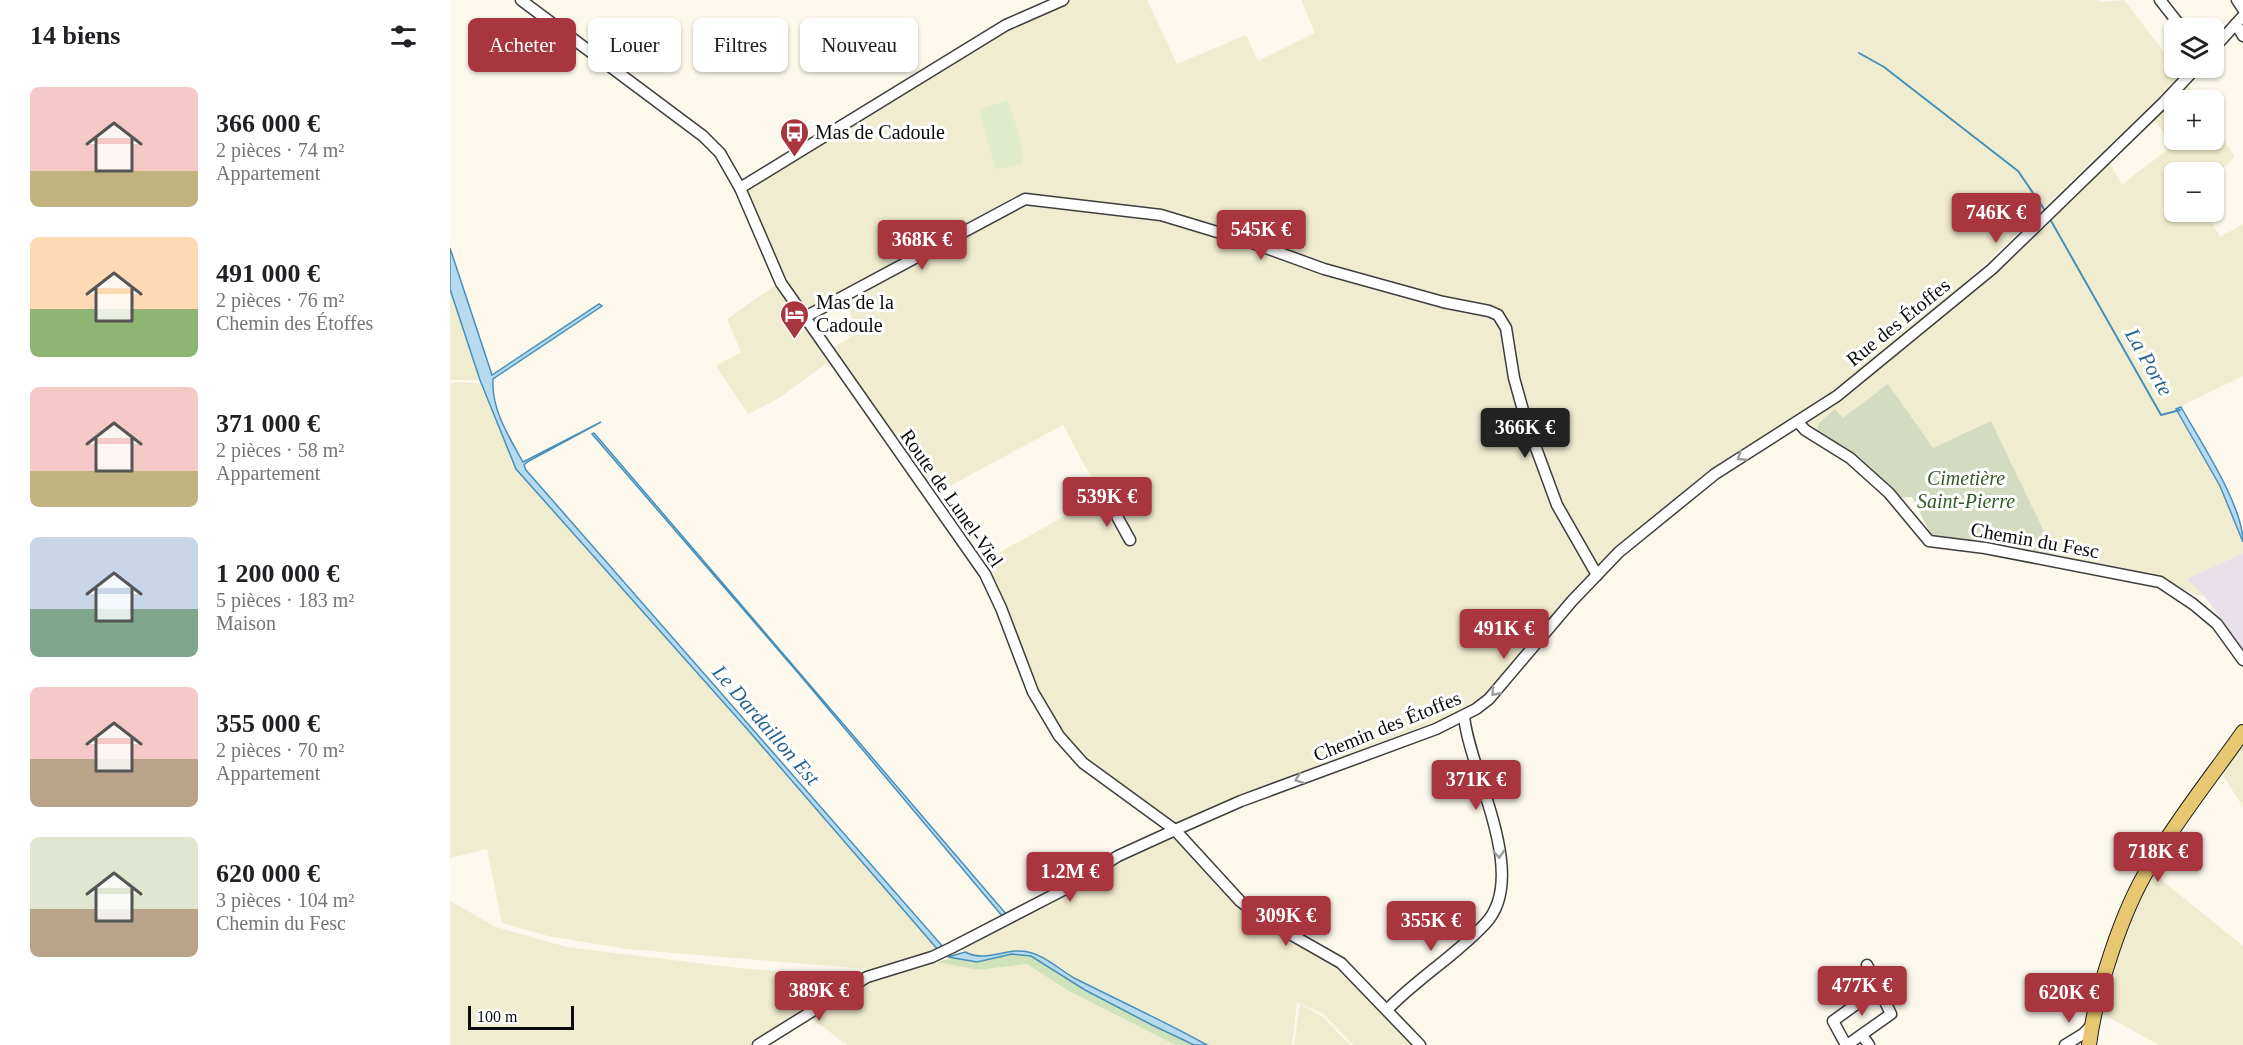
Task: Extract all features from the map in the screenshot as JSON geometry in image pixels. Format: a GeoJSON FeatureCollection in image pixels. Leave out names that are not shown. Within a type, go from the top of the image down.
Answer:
{"type":"FeatureCollection","features":[{"type":"Feature","properties":{"kind":"main road"},"geometry":{"type":"LineString","coordinates":[[2088,1044],[2116,941],[2142,879],[2243,732]]}},
{"type":"Feature","properties":{"kind":"street","name":"Route de Lunel-Viel"},"geometry":{"type":"LineString","coordinates":[[521,0],[703,136],[720,153],[740,188],[781,283],[985,574],[1001,608],[1033,692],[1059,736],[1093,771],[1175,830],[1240,901],[1262,918],[1341,963],[1388,1009],[1420,1045]]}},
{"type":"Feature","properties":{"kind":"street"},"geometry":{"type":"LineString","coordinates":[[740,188],[1006,25],[1063,0]]}},
{"type":"Feature","properties":{"kind":"street"},"geometry":{"type":"LineString","coordinates":[[2160,0],[2174,18]]}},
{"type":"Feature","properties":{"kind":"street"},"geometry":{"type":"LineString","coordinates":[[2237,0],[2243,9]]}},
{"type":"Feature","properties":{"kind":"street"},"geometry":{"type":"LineString","coordinates":[[2239,20],[2243,36]]}},
{"type":"Feature","properties":{"kind":"street"},"geometry":{"type":"LineString","coordinates":[[2224,37],[2239,20]]}},
{"type":"Feature","properties":{"kind":"street","name":"Rue des Étoffes"},"geometry":{"type":"LineString","coordinates":[[1798,422],[1837,396],[1992,269],[2187,78]]}},
{"type":"Feature","properties":{"kind":"street"},"geometry":{"type":"LineString","coordinates":[[805,317],[1026,200],[1152,213],[1247,241],[1324,269],[1443,302],[1489,311],[1498,315],[1506,328],[1511,365],[1526,421],[1557,505],[1597,574]]}},
{"type":"Feature","properties":{"kind":"street","name":"Chemin des Étoffes"},"geometry":{"type":"LineString","coordinates":[[758,1045],[867,977],[932,957],[951,948],[1069,887],[1118,856],[1241,801],[1436,729],[1464,716],[1489,699],[1618,552],[1715,474],[1798,422]]}},
{"type":"Feature","properties":{"kind":"street","name":"Chemin du Fesc"},"geometry":{"type":"LineString","coordinates":[[1798,422],[1812,435],[1850,458],[1889,493],[1929,541],[1985,548],[2160,582],[2193,604],[2217,624],[2243,660]]}},
{"type":"Feature","properties":{"kind":"street"},"geometry":{"type":"LineString","coordinates":[[1109,502],[1130,540]]}},
{"type":"Feature","properties":{"kind":"street"},"geometry":{"type":"LineString","coordinates":[[1388,1009],[1416,981],[1479,930],[1495,911],[1500,882],[1496,827],[1470,745],[1464,716]]}},
{"type":"Feature","properties":{"kind":"street"},"geometry":{"type":"LineString","coordinates":[[1867,965],[1879,988],[1891,1014],[1846,1045],[1833,1021],[1879,988]]}},
{"type":"Feature","properties":{"kind":"street"},"geometry":{"type":"LineString","coordinates":[[2065,1045],[2083,1034],[2093,1024]]}},
{"type":"Feature","properties":{"kind":"street"},"geometry":{"type":"LineString","coordinates":[[1862,1035],[1869,1045]]}},
{"type":"Feature","properties":{"kind":"shaded area"},"geometry":{"type":"Polygon","coordinates":[[[1070,0],[1147,0],[1177,64],[1246,35],[1258,61],[1315,33],[1301,0],[2098,0],[2100,2],[2124,0],[2164,52],[2164,78],[2179,78],[1949,298],[1842,385],[1786,425],[1735,454],[1595,570],[1559,504],[1528,421],[1506,317],[1501,311],[1443,300],[1325,267],[1162,213],[1025,197],[809,313],[786,281],[746,188],[1026,18],[1070,0]]]}},
{"type":"Feature","properties":{"kind":"shaded area"},"geometry":{"type":"Polygon","coordinates":[[[2187,83],[2192,90],[2180,90],[2187,83]]]}},
{"type":"Feature","properties":{"kind":"shaded area"},"geometry":{"type":"Polygon","coordinates":[[[2164,107],[2164,133],[2153,118],[2164,107]]]}},
{"type":"Feature","properties":{"kind":"shaded area"},"geometry":{"type":"Polygon","coordinates":[[[2224,140],[2235,157],[2224,167],[2224,162],[2164,162],[2164,222],[2212,222],[2220,237],[2243,224],[2243,376],[2176,409],[2220,486],[2242,536],[2243,553],[2187,579],[2205,597],[2057,559],[1933,448],[1842,418],[1835,409],[1817,433],[1806,424],[1834,404],[1906,343],[2108,160],[2122,184],[2168,150],[2224,150],[2224,140]]]}},
{"type":"Feature","properties":{"kind":"shaded area"},"geometry":{"type":"Polygon","coordinates":[[[1026,201],[1152,214],[1489,313],[1502,321],[1524,422],[1592,573],[1501,680],[1474,707],[1267,785],[1175,824],[1086,759],[1063,733],[1037,689],[1007,606],[984,561],[1101,496],[1063,425],[933,495],[832,348],[859,332],[843,299],[1026,201]]]}},
{"type":"Feature","properties":{"kind":"shaded area","name":"Mas de la Cadoule"},"geometry":{"type":"Polygon","coordinates":[[[777,284],[830,361],[776,400],[748,414],[716,366],[741,352],[727,319],[777,284]]]}},
{"type":"Feature","properties":{"kind":"shaded area"},"geometry":{"type":"Polygon","coordinates":[[[450,289],[468,345],[480,380],[450,380],[450,289]]]}},
{"type":"Feature","properties":{"kind":"shaded area"},"geometry":{"type":"Polygon","coordinates":[[[458,382],[483,384],[516,469],[748,730],[939,951],[877,970],[627,949],[548,936],[502,923],[487,849],[450,858],[450,384],[458,382]]]}},
{"type":"Feature","properties":{"kind":"shaded area"},"geometry":{"type":"Polygon","coordinates":[[[2243,553],[2243,649],[2205,597],[2186,579],[2243,553]]]}},
{"type":"Feature","properties":{"kind":"shaded area"},"geometry":{"type":"Polygon","coordinates":[[[2243,744],[2243,807],[2221,772],[2243,744]]]}},
{"type":"Feature","properties":{"kind":"shaded area"},"geometry":{"type":"Polygon","coordinates":[[[1174,835],[1240,910],[1336,965],[1413,1045],[1353,1045],[1323,1014],[1297,1002],[1292,1045],[1207,1045],[1149,1013],[1068,975],[1032,953],[1010,952],[979,958],[960,949],[1132,853],[1174,835]]]}},
{"type":"Feature","properties":{"kind":"shaded area"},"geometry":{"type":"Polygon","coordinates":[[[2153,873],[2243,946],[2243,1045],[2159,1045],[2103,1014],[2127,924],[2153,873]]]}},
{"type":"Feature","properties":{"kind":"shaded area"},"geometry":{"type":"Polygon","coordinates":[[[450,901],[496,927],[567,947],[737,968],[852,976],[855,979],[752,1045],[450,1045],[450,901]]]}},
{"type":"Feature","properties":{"kind":"shaded area"},"geometry":{"type":"Polygon","coordinates":[[[937,962],[978,970],[1027,964],[1067,990],[1175,1045],[847,1045],[811,1018],[871,982],[937,962]]]}},
{"type":"Feature","properties":{"kind":"shaded area"},"geometry":{"type":"Polygon","coordinates":[[[1300,1004],[1322,1016],[1350,1045],[1294,1045],[1300,1004]]]}},
{"type":"Feature","properties":{"kind":"green space"},"geometry":{"type":"Polygon","coordinates":[[[1008,100],[1020,140],[1022,164],[998,169],[995,168],[979,110],[1008,100]]]}},
{"type":"Feature","properties":{"kind":"green space","name":"Cimetière Saint-Pierre"},"geometry":{"type":"Polygon","coordinates":[[[1888,384],[1933,448],[1991,421],[2057,559],[1932,537],[1912,497],[1899,498],[1817,433],[1819,423],[1835,409],[1843,418],[1888,384]]]}},
{"type":"Feature","properties":{"kind":"green space"},"geometry":{"type":"Polygon","coordinates":[[[1012,954],[1032,956],[1085,990],[1194,1045],[1175,1045],[1067,990],[1027,964],[978,970],[937,962],[952,958],[977,962],[1012,954]]]}},
{"type":"Feature","properties":{"kind":"water"},"geometry":{"type":"Polygon","coordinates":[[[450,248],[492,375],[599,304],[602,306],[493,379],[498,412],[523,462],[601,422],[527,462],[524,465],[526,470],[944,948],[939,951],[748,730],[516,469],[480,380],[450,289],[450,248]]]}},
{"type":"Feature","properties":{"kind":"water","name":"La Porte"},"geometry":{"type":"Polygon","coordinates":[[[2181,407],[2228,492],[2236,510],[2243,542],[2220,486],[2176,409],[2181,407]]]}},
{"type":"Feature","properties":{"kind":"water"},"geometry":{"type":"Polygon","coordinates":[[[594,433],[1007,915],[1003,917],[799,674],[592,434],[594,433]]]}},
{"type":"Feature","properties":{"kind":"water"},"geometry":{"type":"Polygon","coordinates":[[[1023,951],[1038,955],[1076,979],[1207,1045],[1194,1045],[1152,1025],[1085,990],[1031,956],[1012,954],[977,962],[948,957],[965,952],[982,956],[1023,951]]]}},
{"type":"Feature","properties":{"kind":"waterway","name":"La Porte"},"geometry":{"type":"LineString","coordinates":[[1859,53],[1884,67],[2018,171],[2044,209]]}},
{"type":"Feature","properties":{"kind":"waterway","name":"La Porte"},"geometry":{"type":"LineString","coordinates":[[2050,219],[2161,415],[2180,410]]}},
{"type":"Feature","properties":{"kind":"place","name":"Mas de Cadoule"},"geometry":{"type":"Point","coordinates":[794,158]}},
{"type":"Feature","properties":{"kind":"place","name":"Mas de la Cadoule"},"geometry":{"type":"Point","coordinates":[795,340]}},
{"type":"Feature","properties":{"kind":"water label","name":"Le Dardaillon Est"},"geometry":{"type":"Point","coordinates":[766,725]}}]}
